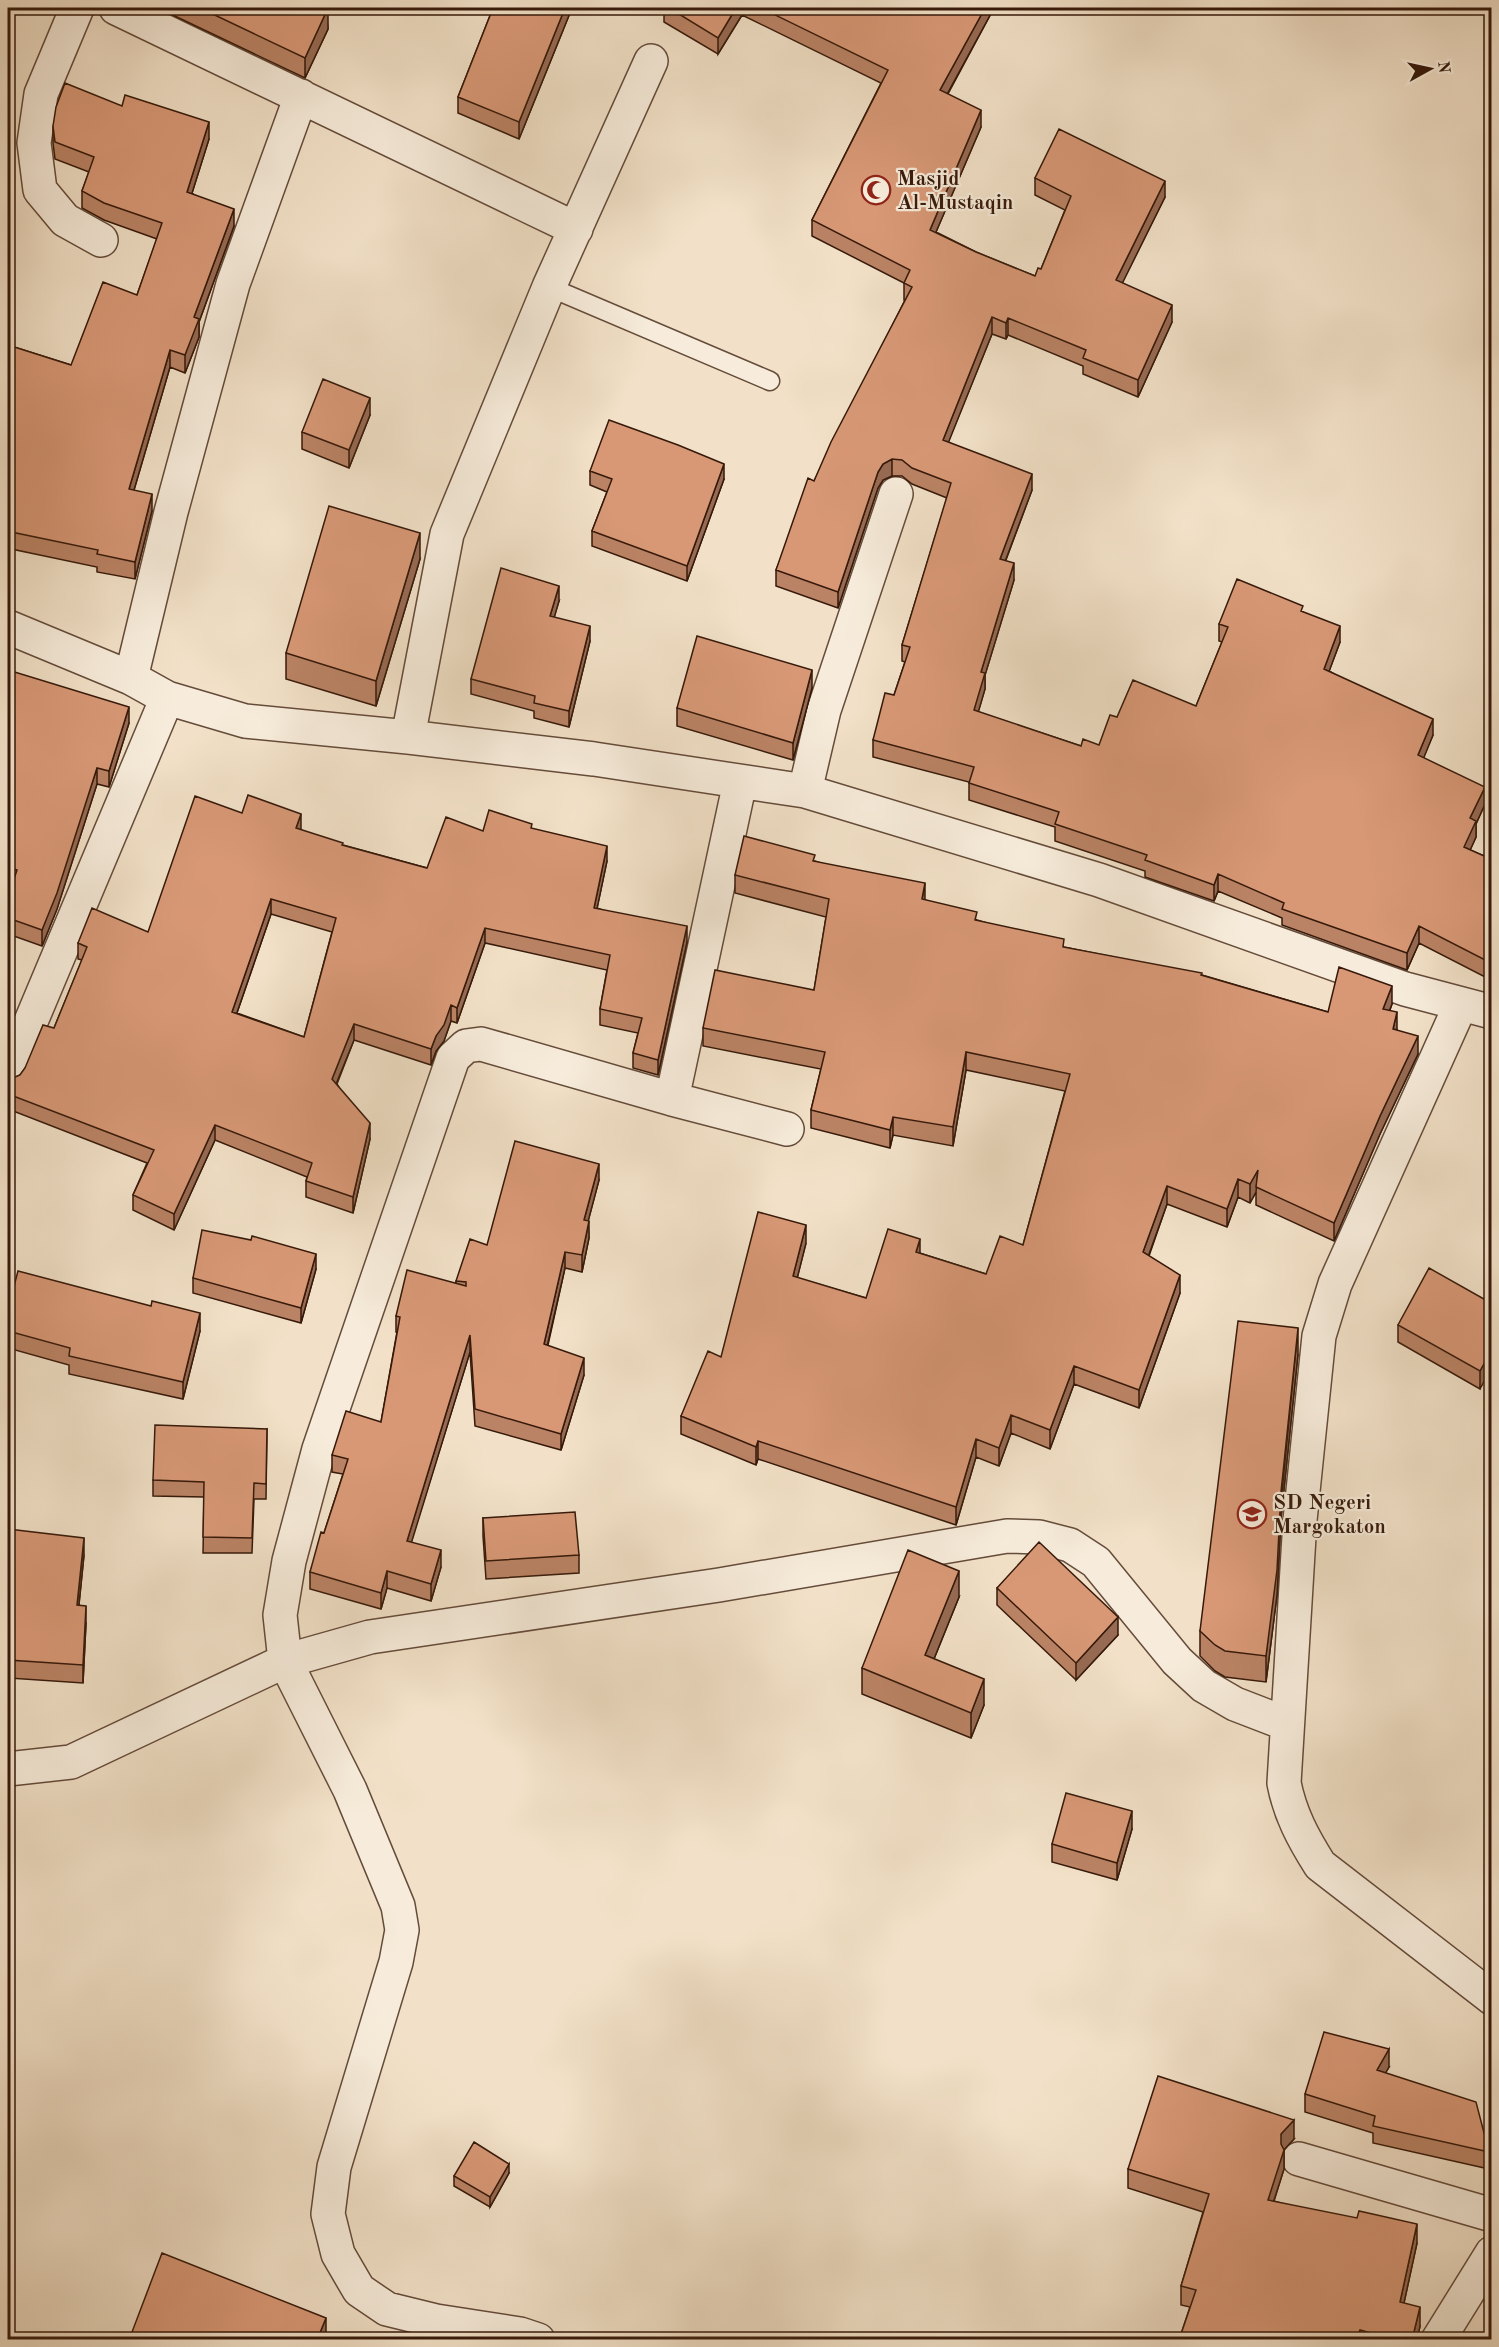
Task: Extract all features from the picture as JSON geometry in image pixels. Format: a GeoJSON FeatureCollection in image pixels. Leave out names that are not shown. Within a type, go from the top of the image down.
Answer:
{"type":"FeatureCollection","features":[{"type":"Feature","properties":{"kind":"street"},"geometry":{"type":"LineString","coordinates":[[76,8],[41,94],[34,143],[40,190],[65,220],[101,240]]}},
{"type":"Feature","properties":{"kind":"street"},"geometry":{"type":"LineString","coordinates":[[116,8],[576,229]]}},
{"type":"Feature","properties":{"kind":"street"},"geometry":{"type":"LineString","coordinates":[[408,737],[447,534],[549,287],[651,61]]}},
{"type":"Feature","properties":{"kind":"street"},"geometry":{"type":"LineString","coordinates":[[131,678],[174,500],[233,284],[301,96]]}},
{"type":"Feature","properties":{"kind":"street"},"geometry":{"type":"LineString","coordinates":[[805,791],[824,710],[896,494]]}},
{"type":"Feature","properties":{"kind":"street"},"geometry":{"type":"LineString","coordinates":[[8,627],[131,678],[167,698],[245,721],[594,759],[805,791],[1099,880],[1406,989],[1476,1008],[1335,1284],[1318,1336],[1300,1520],[1284,1783],[1289,1807],[1301,1835],[1320,1865],[1491,1998]]}},
{"type":"Feature","properties":{"kind":"street"},"geometry":{"type":"LineString","coordinates":[[8,1076],[167,698]]}},
{"type":"Feature","properties":{"kind":"street"},"geometry":{"type":"LineString","coordinates":[[672,1099],[740,782]]}},
{"type":"Feature","properties":{"kind":"street"},"geometry":{"type":"LineString","coordinates":[[538,2340],[520,2334],[436,2321],[387,2309],[359,2290],[338,2254],[328,2214],[334,2167],[396,1962],[402,1930],[398,1906],[350,1790],[285,1661],[280,1615],[289,1562],[319,1449],[453,1058],[466,1046],[481,1044],[672,1099],[787,1129]]}},
{"type":"Feature","properties":{"kind":"street"},"geometry":{"type":"LineString","coordinates":[[8,1769],[71,1762],[285,1661],[370,1637],[719,1585],[1007,1536],[1039,1537],[1070,1545],[1096,1563],[1177,1661],[1204,1686],[1236,1704],[1287,1724]]}},
{"type":"Feature","properties":{"kind":"street"},"geometry":{"type":"LineString","coordinates":[[1299,2159],[1491,2215]]}},
{"type":"Feature","properties":{"kind":"street"},"geometry":{"type":"LineString","coordinates":[[1438,2340],[1491,2253]]}},
{"type":"Feature","properties":{"kind":"lane"},"geometry":{"type":"LineString","coordinates":[[549,287],[770,381]]}},
{"type":"Feature","properties":{"kind":"building"},"geometry":{"type":"Polygon","coordinates":[[[200,8],[328,8],[305,58],[200,8]]]}},
{"type":"Feature","properties":{"kind":"building"},"geometry":{"type":"Polygon","coordinates":[[[493,8],[565,8],[519,122],[458,97],[493,8]]]}},
{"type":"Feature","properties":{"kind":"building"},"geometry":{"type":"Polygon","coordinates":[[[669,8],[736,8],[718,38],[669,8]]]}},
{"type":"Feature","properties":{"kind":"building"},"geometry":{"type":"Polygon","coordinates":[[[761,8],[985,8],[940,90],[981,110],[930,230],[976,252],[1035,276],[1038,268],[1041,269],[1071,196],[1035,178],[1059,129],[1165,181],[1116,280],[1172,305],[1138,380],[1083,358],[1086,350],[1008,318],[1006,323],[992,317],[943,440],[1032,474],[1000,559],[1014,563],[981,672],[985,673],[974,710],[1081,746],[1083,739],[1099,745],[1110,715],[1117,717],[1133,680],[1196,706],[1228,627],[1219,624],[1237,579],[1303,606],[1301,611],[1340,626],[1324,669],[1433,719],[1418,755],[1485,787],[1470,818],[1476,821],[1464,847],[1491,859],[1491,963],[1419,926],[1407,953],[1282,909],[1284,903],[1218,874],[1214,885],[1145,860],[1147,855],[1055,824],[1059,812],[969,783],[974,767],[873,740],[885,693],[894,695],[910,647],[902,645],[951,483],[912,468],[902,460],[892,459],[883,464],[878,472],[838,592],[776,570],[808,478],[814,481],[831,442],[912,287],[904,283],[910,270],[812,220],[888,70],[761,8]]]}},
{"type":"Feature","properties":{"kind":"building"},"geometry":{"type":"Polygon","coordinates":[[[65,83],[122,106],[125,95],[209,122],[187,192],[234,209],[194,317],[199,319],[185,355],[170,350],[129,489],[152,494],[135,562],[97,554],[98,550],[11,532],[8,547],[8,345],[71,365],[103,282],[137,295],[162,223],[104,203],[82,191],[94,157],[55,142],[53,126],[56,107],[65,83]]]}},
{"type":"Feature","properties":{"kind":"building"},"geometry":{"type":"Polygon","coordinates":[[[323,379],[370,398],[349,450],[302,432],[323,379]]]}},
{"type":"Feature","properties":{"kind":"building"},"geometry":{"type":"Polygon","coordinates":[[[609,420],[724,464],[687,566],[592,531],[612,479],[590,471],[609,420]]]}},
{"type":"Feature","properties":{"kind":"building"},"geometry":{"type":"Polygon","coordinates":[[[329,506],[420,533],[376,681],[286,653],[329,506]]]}},
{"type":"Feature","properties":{"kind":"building"},"geometry":{"type":"Polygon","coordinates":[[[501,568],[559,586],[550,616],[590,626],[569,711],[534,703],[535,696],[471,679],[501,568]]]}},
{"type":"Feature","properties":{"kind":"building"},"geometry":{"type":"Polygon","coordinates":[[[697,636],[812,670],[793,743],[677,708],[697,636]]]}},
{"type":"Feature","properties":{"kind":"building"},"geometry":{"type":"Polygon","coordinates":[[[8,670],[129,707],[109,771],[97,768],[57,893],[42,930],[8,918],[8,897],[17,870],[8,867],[8,670]]]}},
{"type":"Feature","properties":{"kind":"building"},"geometry":{"type":"Polygon","coordinates":[[[248,795],[301,814],[296,828],[343,843],[342,845],[427,868],[446,817],[483,831],[489,810],[532,824],[531,828],[607,846],[594,908],[687,926],[658,1060],[633,1053],[642,1018],[600,1009],[610,955],[485,928],[457,1008],[451,1005],[444,1025],[431,1049],[354,1024],[332,1079],[370,1123],[353,1197],[306,1181],[312,1163],[215,1125],[174,1214],[133,1195],[154,1150],[8,1094],[8,1078],[20,1075],[25,1068],[43,1025],[54,1028],[87,947],[78,943],[92,908],[148,932],[195,796],[242,813],[248,795]],[[271,899],[232,1012],[304,1037],[336,918],[271,899]]]}},
{"type":"Feature","properties":{"kind":"building"},"geometry":{"type":"Polygon","coordinates":[[[744,836],[815,855],[813,861],[925,883],[922,899],[977,912],[975,920],[1064,939],[1063,947],[1202,973],[1201,975],[1328,1012],[1339,967],[1392,986],[1383,1009],[1397,1012],[1393,1029],[1418,1036],[1380,1116],[1334,1223],[1256,1187],[1258,1170],[1250,1184],[1238,1179],[1227,1209],[1167,1186],[1143,1252],[1180,1275],[1139,1390],[1074,1366],[1050,1430],[1011,1415],[999,1448],[976,1439],[956,1507],[758,1441],[756,1447],[681,1416],[708,1351],[721,1357],[758,1212],[806,1225],[793,1276],[866,1298],[888,1229],[920,1239],[916,1252],[986,1274],[1000,1236],[1023,1245],[1070,1074],[966,1052],[953,1127],[893,1117],[890,1130],[811,1110],[825,1052],[703,1028],[715,970],[814,990],[829,899],[735,875],[744,836]]]}},
{"type":"Feature","properties":{"kind":"building"},"geometry":{"type":"Polygon","coordinates":[[[515,1141],[599,1164],[584,1220],[589,1221],[582,1255],[565,1252],[544,1344],[584,1358],[561,1434],[475,1409],[470,1335],[407,1541],[441,1550],[431,1584],[387,1571],[381,1593],[310,1572],[321,1532],[324,1533],[348,1459],[332,1455],[346,1411],[381,1422],[400,1317],[396,1316],[407,1270],[466,1286],[466,1282],[456,1281],[470,1239],[487,1245],[515,1141]]]}},
{"type":"Feature","properties":{"kind":"building"},"geometry":{"type":"Polygon","coordinates":[[[202,1230],[251,1240],[252,1236],[316,1254],[301,1308],[193,1278],[202,1230]]]}},
{"type":"Feature","properties":{"kind":"building"},"geometry":{"type":"Polygon","coordinates":[[[1429,1268],[1491,1303],[1491,1351],[1480,1371],[1398,1325],[1429,1268]]]}},
{"type":"Feature","properties":{"kind":"building"},"geometry":{"type":"Polygon","coordinates":[[[18,1271],[151,1306],[152,1301],[200,1313],[183,1382],[69,1356],[70,1348],[8,1331],[8,1309],[18,1271]]]}},
{"type":"Feature","properties":{"kind":"building","name":"SD Negeri Margokaton"},"geometry":{"type":"Polygon","coordinates":[[[1238,1321],[1298,1328],[1281,1492],[1277,1570],[1266,1656],[1225,1651],[1200,1631],[1238,1321]]]}},
{"type":"Feature","properties":{"kind":"building"},"geometry":{"type":"Polygon","coordinates":[[[155,1425],[267,1429],[266,1484],[254,1483],[252,1538],[203,1537],[204,1482],[153,1480],[155,1425]]]}},
{"type":"Feature","properties":{"kind":"building"},"geometry":{"type":"Polygon","coordinates":[[[575,1512],[579,1555],[486,1561],[483,1518],[575,1512]]]}},
{"type":"Feature","properties":{"kind":"building"},"geometry":{"type":"Polygon","coordinates":[[[8,1529],[84,1538],[77,1605],[86,1606],[83,1665],[8,1660],[8,1529]]]}},
{"type":"Feature","properties":{"kind":"building"},"geometry":{"type":"Polygon","coordinates":[[[1039,1542],[1118,1617],[1076,1663],[997,1588],[1039,1542]]]}},
{"type":"Feature","properties":{"kind":"building"},"geometry":{"type":"Polygon","coordinates":[[[908,1550],[959,1571],[925,1655],[984,1679],[971,1713],[862,1668],[908,1550]]]}},
{"type":"Feature","properties":{"kind":"building"},"geometry":{"type":"Polygon","coordinates":[[[9,1673],[11,1723],[8,1723],[9,1673]]]}},
{"type":"Feature","properties":{"kind":"building"},"geometry":{"type":"Polygon","coordinates":[[[1066,1793],[1132,1811],[1117,1863],[1052,1844],[1066,1793]]]}},
{"type":"Feature","properties":{"kind":"building"},"geometry":{"type":"Polygon","coordinates":[[[1324,2032],[1389,2049],[1377,2070],[1476,2102],[1489,2152],[1373,2126],[1375,2116],[1305,2094],[1324,2032]]]}},
{"type":"Feature","properties":{"kind":"building"},"geometry":{"type":"Polygon","coordinates":[[[1158,2076],[1294,2120],[1281,2134],[1281,2144],[1284,2150],[1268,2200],[1357,2218],[1359,2211],[1417,2224],[1400,2302],[1420,2307],[1412,2340],[1396,2340],[1360,2330],[1356,2340],[1179,2340],[1196,2290],[1181,2286],[1209,2194],[1128,2169],[1158,2076]]]}},
{"type":"Feature","properties":{"kind":"building"},"geometry":{"type":"Polygon","coordinates":[[[474,2142],[509,2164],[490,2197],[454,2176],[474,2142]]]}},
{"type":"Feature","properties":{"kind":"building"},"geometry":{"type":"Polygon","coordinates":[[[162,2253],[326,2318],[317,2340],[151,2340],[132,2332],[162,2253]]]}},
{"type":"Feature","properties":{"kind":"place","name":"Masjid Al-Mustaqin"},"geometry":{"type":"Point","coordinates":[876,190]}},
{"type":"Feature","properties":{"kind":"place","name":"SD Negeri Margokaton"},"geometry":{"type":"Point","coordinates":[1252,1514]}}]}
